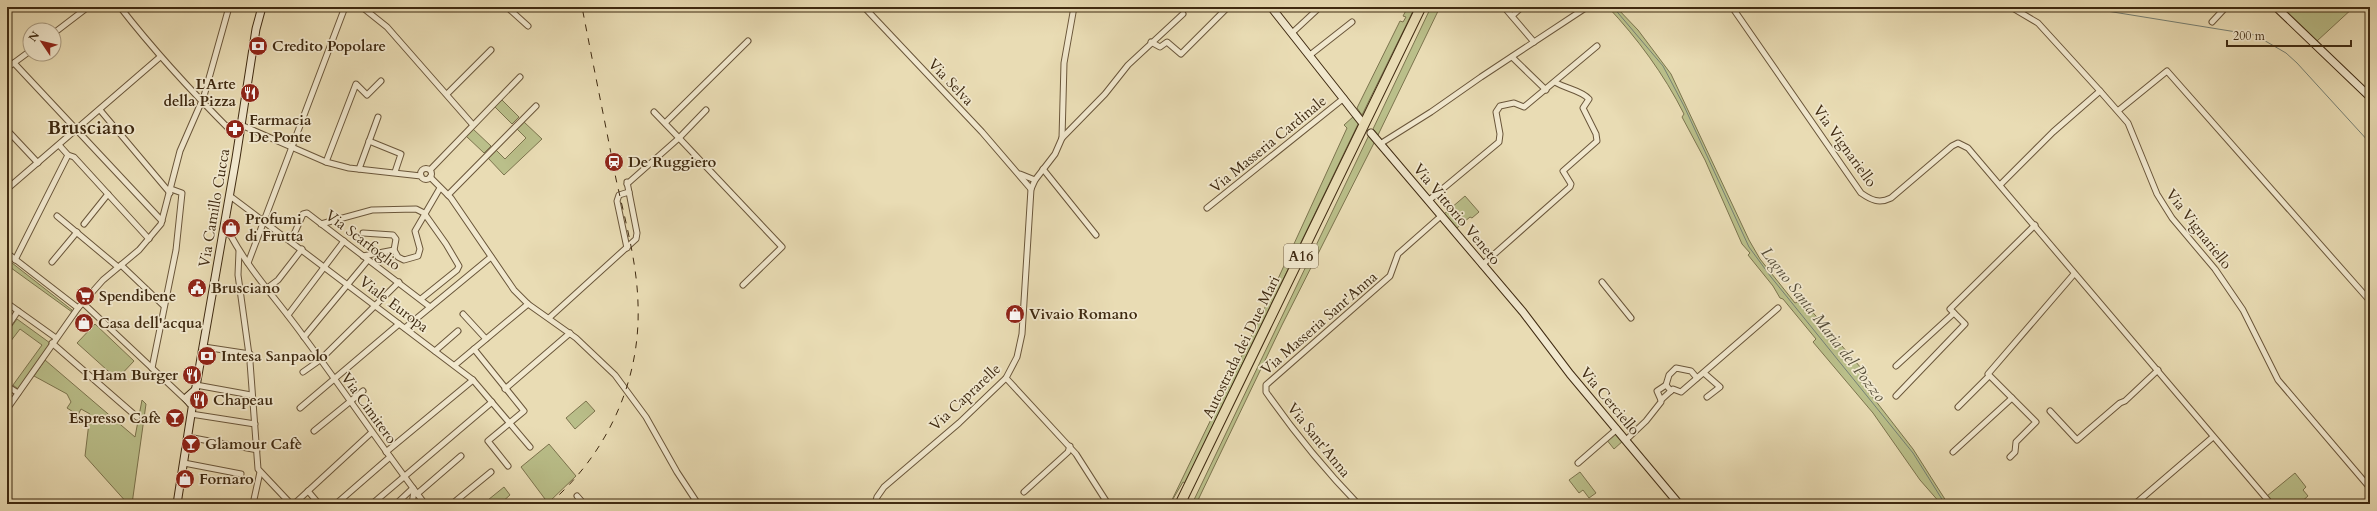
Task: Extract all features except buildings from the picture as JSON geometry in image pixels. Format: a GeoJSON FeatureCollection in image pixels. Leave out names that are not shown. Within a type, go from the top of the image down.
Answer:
{"type":"FeatureCollection","features":[{"type":"Feature","properties":{"kind":"highway","name":"Autostrada dei Due Mari"},"geometry":{"type":"LineString","coordinates":[[1180,504],[1421,7]]}},
{"type":"Feature","properties":{"kind":"highway","name":"Autostrada dei Due Mari"},"geometry":{"type":"LineString","coordinates":[[1186,504],[1427,7]]}},
{"type":"Feature","properties":{"kind":"street"},"geometry":{"type":"LineString","coordinates":[[62,26],[88,7]]}},
{"type":"Feature","properties":{"kind":"street"},"geometry":{"type":"LineString","coordinates":[[120,7],[160,58],[234,133],[239,134]]}},
{"type":"Feature","properties":{"kind":"street"},"geometry":{"type":"LineString","coordinates":[[7,409],[52,343],[82,303],[149,239],[162,221],[180,151],[202,102],[228,7]]}},
{"type":"Feature","properties":{"kind":"street","name":"Via Camillo Cucca"},"geometry":{"type":"LineString","coordinates":[[177,504],[188,437],[192,396],[204,347],[230,196],[256,29],[262,7]]}},
{"type":"Feature","properties":{"kind":"street"},"geometry":{"type":"LineString","coordinates":[[248,263],[345,7]]}},
{"type":"Feature","properties":{"kind":"street"},"geometry":{"type":"LineString","coordinates":[[362,7],[387,27],[473,125]]}},
{"type":"Feature","properties":{"kind":"street"},"geometry":{"type":"LineString","coordinates":[[507,7],[528,26]]}},
{"type":"Feature","properties":{"kind":"street","name":"Via Selva"},"geometry":{"type":"LineString","coordinates":[[864,7],[1019,174],[1031,189]]}},
{"type":"Feature","properties":{"kind":"street"},"geometry":{"type":"LineString","coordinates":[[1062,138],[1064,63],[1074,7]]}},
{"type":"Feature","properties":{"kind":"street"},"geometry":{"type":"LineString","coordinates":[[1151,42],[1160,47],[1167,42],[1181,54],[1228,7]]}},
{"type":"Feature","properties":{"kind":"street"},"geometry":{"type":"LineString","coordinates":[[1272,7],[1361,121]]}},
{"type":"Feature","properties":{"kind":"street"},"geometry":{"type":"LineString","coordinates":[[1292,33],[1320,7]]}},
{"type":"Feature","properties":{"kind":"street"},"geometry":{"type":"LineString","coordinates":[[1504,7],[1534,42]]}},
{"type":"Feature","properties":{"kind":"street"},"geometry":{"type":"LineString","coordinates":[[1512,16],[1522,7]]}},
{"type":"Feature","properties":{"kind":"street"},"geometry":{"type":"LineString","coordinates":[[1380,144],[1431,112],[1586,7]]}},
{"type":"Feature","properties":{"kind":"street","name":"Via Vignariello"},"geometry":{"type":"LineString","coordinates":[[1732,7],[1861,193],[1871,200],[1885,201],[1891,198],[1952,146],[1958,143],[1968,148],[2271,504]]}},
{"type":"Feature","properties":{"kind":"street","name":"Via Vignariello"},"geometry":{"type":"LineString","coordinates":[[2011,7],[2038,23],[2119,110],[2131,128],[2157,194],[2172,218],[2234,294],[2278,380],[2370,488]]}},
{"type":"Feature","properties":{"kind":"street"},"geometry":{"type":"LineString","coordinates":[[2212,22],[2226,7]]}},
{"type":"Feature","properties":{"kind":"street"},"geometry":{"type":"LineString","coordinates":[[2276,7],[2370,97]]}},
{"type":"Feature","properties":{"kind":"street"},"geometry":{"type":"LineString","coordinates":[[1034,180],[1055,154],[1062,138],[1105,94],[1122,71],[1151,42],[1183,14]]}},
{"type":"Feature","properties":{"kind":"street"},"geometry":{"type":"LineString","coordinates":[[1310,55],[1352,22]]}},
{"type":"Feature","properties":{"kind":"street"},"geometry":{"type":"LineString","coordinates":[[664,123],[748,41]]}},
{"type":"Feature","properties":{"kind":"street"},"geometry":{"type":"LineString","coordinates":[[1428,201],[1499,142],[1500,134],[1496,112],[1500,106],[1514,102],[1524,107],[1597,46]]}},
{"type":"Feature","properties":{"kind":"street"},"geometry":{"type":"LineString","coordinates":[[447,94],[491,50]]}},
{"type":"Feature","properties":{"kind":"street"},"geometry":{"type":"LineString","coordinates":[[7,68],[22,57]]}},
{"type":"Feature","properties":{"kind":"street"},"geometry":{"type":"LineString","coordinates":[[1512,57],[1546,90]]}},
{"type":"Feature","properties":{"kind":"street"},"geometry":{"type":"LineString","coordinates":[[7,189],[160,58]]}},
{"type":"Feature","properties":{"kind":"street"},"geometry":{"type":"LineString","coordinates":[[14,63],[162,221]]}},
{"type":"Feature","properties":{"kind":"street"},"geometry":{"type":"LineString","coordinates":[[2119,110],[2167,71],[2370,301]]}},
{"type":"Feature","properties":{"kind":"street"},"geometry":{"type":"LineString","coordinates":[[520,77],[430,170],[430,178],[448,195],[511,286],[528,304],[570,333],[598,357],[625,388],[646,417],[677,472],[698,504]]}},
{"type":"Feature","properties":{"kind":"street"},"geometry":{"type":"LineString","coordinates":[[326,162],[356,84],[367,95],[381,80]]}},
{"type":"Feature","properties":{"kind":"street"},"geometry":{"type":"LineString","coordinates":[[1482,265],[1570,188],[1563,171],[1597,141],[1596,134],[1583,108],[1589,99],[1584,94],[1565,89],[1555,82]]}},
{"type":"Feature","properties":{"kind":"street"},"geometry":{"type":"LineString","coordinates":[[2000,185],[2065,121],[2100,90]]}},
{"type":"Feature","properties":{"kind":"street","name":"Via Masseria Cardinale"},"geometry":{"type":"LineString","coordinates":[[1207,208],[1344,98]]}},
{"type":"Feature","properties":{"kind":"street"},"geometry":{"type":"LineString","coordinates":[[448,195],[536,106]]}},
{"type":"Feature","properties":{"kind":"street"},"geometry":{"type":"LineString","coordinates":[[100,110],[170,191],[182,193],[176,250],[152,368]]}},
{"type":"Feature","properties":{"kind":"street"},"geometry":{"type":"LineString","coordinates":[[549,318],[627,248],[637,237],[627,183],[679,138],[706,110]]}},
{"type":"Feature","properties":{"kind":"street"},"geometry":{"type":"LineString","coordinates":[[654,112],[782,247],[743,285]]}},
{"type":"Feature","properties":{"kind":"street"},"geometry":{"type":"LineString","coordinates":[[359,169],[378,118]]}},
{"type":"Feature","properties":{"kind":"street"},"geometry":{"type":"LineString","coordinates":[[241,125],[326,162],[359,169],[395,172],[420,176],[424,179],[430,178]]}},
{"type":"Feature","properties":{"kind":"street"},"geometry":{"type":"LineString","coordinates":[[7,130],[38,163]]}},
{"type":"Feature","properties":{"kind":"street","name":"Via Vittorio Veneto"},"geometry":{"type":"LineString","coordinates":[[1371,133],[1523,312]]}},
{"type":"Feature","properties":{"kind":"street"},"geometry":{"type":"LineString","coordinates":[[369,141],[401,154],[395,172]]}},
{"type":"Feature","properties":{"kind":"street"},"geometry":{"type":"LineString","coordinates":[[59,145],[68,155],[74,157],[149,239]]}},
{"type":"Feature","properties":{"kind":"street"},"geometry":{"type":"LineString","coordinates":[[15,260],[68,155]]}},
{"type":"Feature","properties":{"kind":"street"},"geometry":{"type":"LineString","coordinates":[[420,176],[423,169],[430,170]]}},
{"type":"Feature","properties":{"kind":"street"},"geometry":{"type":"LineString","coordinates":[[1043,169],[1096,235]]}},
{"type":"Feature","properties":{"kind":"street","name":"Via Selva"},"geometry":{"type":"LineString","coordinates":[[1019,174],[1034,180]]}},
{"type":"Feature","properties":{"kind":"street","name":"Via Caprarelle"},"geometry":{"type":"LineString","coordinates":[[875,504],[877,497],[884,487],[959,423],[1006,378],[1014,365],[1020,346],[1031,189],[1034,180]]}},
{"type":"Feature","properties":{"kind":"street"},"geometry":{"type":"LineString","coordinates":[[363,233],[393,235],[396,240],[394,250],[398,257],[404,260],[418,256],[420,249],[414,231],[440,188]]}},
{"type":"Feature","properties":{"kind":"street"},"geometry":{"type":"LineString","coordinates":[[627,248],[617,200],[619,196],[629,192]]}},
{"type":"Feature","properties":{"kind":"street"},"geometry":{"type":"LineString","coordinates":[[84,224],[108,194]]}},
{"type":"Feature","properties":{"kind":"street","name":"Viale Europa"},"geometry":{"type":"LineString","coordinates":[[230,196],[302,249],[473,380],[530,447]]}},
{"type":"Feature","properties":{"kind":"street"},"geometry":{"type":"LineString","coordinates":[[321,224],[372,210],[416,210],[424,213],[446,244],[458,266],[457,270],[421,299]]}},
{"type":"Feature","properties":{"kind":"street","name":"Via Scarfoglio"},"geometry":{"type":"LineString","coordinates":[[291,241],[305,213],[399,282],[430,307]]}},
{"type":"Feature","properties":{"kind":"street"},"geometry":{"type":"LineString","coordinates":[[57,216],[120,266],[164,306]]}},
{"type":"Feature","properties":{"kind":"street","name":"Via Masseria Sant'Anna"},"geometry":{"type":"LineString","coordinates":[[1266,389],[1269,381],[1390,276],[1398,254],[1441,216]]}},
{"type":"Feature","properties":{"kind":"street"},"geometry":{"type":"LineString","coordinates":[[1896,396],[1965,324],[1950,309],[2035,225]]}},
{"type":"Feature","properties":{"kind":"street","name":"Via Cimitero"},"geometry":{"type":"LineString","coordinates":[[224,231],[231,236],[239,251],[266,289],[304,337],[371,434],[425,504]]}},
{"type":"Feature","properties":{"kind":"street"},"geometry":{"type":"LineString","coordinates":[[52,262],[77,232]]}},
{"type":"Feature","properties":{"kind":"street"},"geometry":{"type":"LineString","coordinates":[[288,316],[344,241]]}},
{"type":"Feature","properties":{"kind":"street"},"geometry":{"type":"LineString","coordinates":[[266,289],[278,280],[302,249]]}},
{"type":"Feature","properties":{"kind":"street"},"geometry":{"type":"LineString","coordinates":[[363,256],[394,250]]}},
{"type":"Feature","properties":{"kind":"street"},"geometry":{"type":"LineString","coordinates":[[239,251],[238,275],[250,354],[260,472],[253,504]]}},
{"type":"Feature","properties":{"kind":"street"},"geometry":{"type":"LineString","coordinates":[[7,253],[78,308]]}},
{"type":"Feature","properties":{"kind":"street"},"geometry":{"type":"LineString","coordinates":[[405,328],[491,257]]}},
{"type":"Feature","properties":{"kind":"street"},"geometry":{"type":"LineString","coordinates":[[304,337],[368,260]]}},
{"type":"Feature","properties":{"kind":"street"},"geometry":{"type":"LineString","coordinates":[[1958,407],[1989,376],[1988,374],[2001,357],[2074,274]]}},
{"type":"Feature","properties":{"kind":"street"},"geometry":{"type":"LineString","coordinates":[[303,372],[320,360],[399,282]]}},
{"type":"Feature","properties":{"kind":"street"},"geometry":{"type":"LineString","coordinates":[[1602,282],[1631,318]]}},
{"type":"Feature","properties":{"kind":"street"},"geometry":{"type":"LineString","coordinates":[[7,303],[56,338]]}},
{"type":"Feature","properties":{"kind":"street"},"geometry":{"type":"LineString","coordinates":[[82,303],[179,393],[192,396],[251,395]]}},
{"type":"Feature","properties":{"kind":"street"},"geometry":{"type":"LineString","coordinates":[[455,365],[528,304]]}},
{"type":"Feature","properties":{"kind":"street"},"geometry":{"type":"LineString","coordinates":[[1626,440],[1646,421],[1661,400],[1673,389],[1681,392],[1778,308]]}},
{"type":"Feature","properties":{"kind":"street"},"geometry":{"type":"LineString","coordinates":[[7,327],[18,311]]}},
{"type":"Feature","properties":{"kind":"street","name":"Via Cerciello"},"geometry":{"type":"LineString","coordinates":[[1523,312],[1570,374],[1679,504]]}},
{"type":"Feature","properties":{"kind":"street"},"geometry":{"type":"LineString","coordinates":[[1896,366],[1954,313]]}},
{"type":"Feature","properties":{"kind":"street"},"geometry":{"type":"LineString","coordinates":[[463,314],[486,339]]}},
{"type":"Feature","properties":{"kind":"street"},"geometry":{"type":"LineString","coordinates":[[300,408],[399,324]]}},
{"type":"Feature","properties":{"kind":"street"},"geometry":{"type":"LineString","coordinates":[[435,351],[458,331]]}},
{"type":"Feature","properties":{"kind":"street"},"geometry":{"type":"LineString","coordinates":[[505,389],[570,333]]}},
{"type":"Feature","properties":{"kind":"street"},"geometry":{"type":"LineString","coordinates":[[52,343],[137,417]]}},
{"type":"Feature","properties":{"kind":"street"},"geometry":{"type":"LineString","coordinates":[[204,347],[250,354]]}},
{"type":"Feature","properties":{"kind":"street"},"geometry":{"type":"LineString","coordinates":[[474,349],[524,411],[488,441],[508,466]]}},
{"type":"Feature","properties":{"kind":"street"},"geometry":{"type":"LineString","coordinates":[[1661,400],[1657,391],[1666,384],[1669,375],[1676,368],[1691,372],[1697,378]]}},
{"type":"Feature","properties":{"kind":"street"},"geometry":{"type":"LineString","coordinates":[[2050,411],[2077,440],[2120,403],[2125,401],[2158,370]]}},
{"type":"Feature","properties":{"kind":"street"},"geometry":{"type":"LineString","coordinates":[[1704,373],[1720,387],[1707,397]]}},
{"type":"Feature","properties":{"kind":"street"},"geometry":{"type":"LineString","coordinates":[[1989,376],[2036,422],[2016,442],[2015,452],[2010,457]]}},
{"type":"Feature","properties":{"kind":"street"},"geometry":{"type":"LineString","coordinates":[[1006,378],[1070,446],[1081,460],[1108,504]]}},
{"type":"Feature","properties":{"kind":"street"},"geometry":{"type":"LineString","coordinates":[[386,452],[473,380]]}},
{"type":"Feature","properties":{"kind":"street"},"geometry":{"type":"LineString","coordinates":[[1666,384],[1671,391]]}},
{"type":"Feature","properties":{"kind":"street"},"geometry":{"type":"LineString","coordinates":[[7,386],[18,393]]}},
{"type":"Feature","properties":{"kind":"street","name":"Via Sant'Anna"},"geometry":{"type":"LineString","coordinates":[[1266,389],[1299,437],[1327,472],[1358,504]]}},
{"type":"Feature","properties":{"kind":"street"},"geometry":{"type":"LineString","coordinates":[[314,431],[363,391]]}},
{"type":"Feature","properties":{"kind":"street"},"geometry":{"type":"LineString","coordinates":[[1953,452],[2012,398]]}},
{"type":"Feature","properties":{"kind":"street"},"geometry":{"type":"LineString","coordinates":[[372,504],[492,402]]}},
{"type":"Feature","properties":{"kind":"street"},"geometry":{"type":"LineString","coordinates":[[191,414],[255,424]]}},
{"type":"Feature","properties":{"kind":"street"},"geometry":{"type":"LineString","coordinates":[[1578,464],[1617,429]]}},
{"type":"Feature","properties":{"kind":"street"},"geometry":{"type":"LineString","coordinates":[[294,504],[371,434]]}},
{"type":"Feature","properties":{"kind":"street"},"geometry":{"type":"LineString","coordinates":[[188,437],[257,450]]}},
{"type":"Feature","properties":{"kind":"street"},"geometry":{"type":"LineString","coordinates":[[2135,504],[2213,437]]}},
{"type":"Feature","properties":{"kind":"street"},"geometry":{"type":"LineString","coordinates":[[1024,492],[1068,452],[1070,446]]}},
{"type":"Feature","properties":{"kind":"street"},"geometry":{"type":"LineString","coordinates":[[396,504],[461,456]]}},
{"type":"Feature","properties":{"kind":"street"},"geometry":{"type":"LineString","coordinates":[[336,504],[390,457]]}},
{"type":"Feature","properties":{"kind":"street"},"geometry":{"type":"LineString","coordinates":[[184,463],[241,474]]}},
{"type":"Feature","properties":{"kind":"street"},"geometry":{"type":"LineString","coordinates":[[260,472],[291,504]]}},
{"type":"Feature","properties":{"kind":"street"},"geometry":{"type":"LineString","coordinates":[[452,504],[491,472]]}},
{"type":"Feature","properties":{"kind":"street"},"geometry":{"type":"LineString","coordinates":[[308,491],[319,504]]}},
{"type":"Feature","properties":{"kind":"street"},"geometry":{"type":"LineString","coordinates":[[412,504],[415,491]]}},
{"type":"Feature","properties":{"kind":"street"},"geometry":{"type":"LineString","coordinates":[[577,496],[584,504]]}},
{"type":"Feature","properties":{"kind":"green space"},"geometry":{"type":"Polygon","coordinates":[[[1408,7],[1415,7],[1362,115],[1357,108],[1400,21],[1403,22],[1406,17],[1403,16],[1408,7]]]}},
{"type":"Feature","properties":{"kind":"green space"},"geometry":{"type":"Polygon","coordinates":[[[1431,7],[1440,7],[1378,135],[1373,129],[1431,7]]]}},
{"type":"Feature","properties":{"kind":"green space"},"geometry":{"type":"Polygon","coordinates":[[[1608,7],[1616,7],[1638,30],[1671,74],[1749,240],[1760,259],[1795,303],[1802,300],[1868,376],[1861,382],[1913,449],[1948,504],[1941,504],[1920,480],[1873,413],[1813,342],[1816,339],[1783,299],[1780,298],[1773,286],[1748,255],[1750,253],[1742,244],[1705,160],[1682,117],[1684,114],[1676,99],[1649,57],[1608,7]]]}},
{"type":"Feature","properties":{"kind":"green space"},"geometry":{"type":"Polygon","coordinates":[[[2281,7],[2354,7],[2317,41],[2281,7]]]}},
{"type":"Feature","properties":{"kind":"green space"},"geometry":{"type":"Polygon","coordinates":[[[502,100],[519,117],[512,124],[495,107],[502,100]]]}},
{"type":"Feature","properties":{"kind":"green space"},"geometry":{"type":"Polygon","coordinates":[[[1354,116],[1359,122],[1185,483],[1183,482],[1170,504],[1261,316],[1347,128],[1344,125],[1354,116]]]}},
{"type":"Feature","properties":{"kind":"green space"},"geometry":{"type":"Polygon","coordinates":[[[524,122],[542,139],[504,175],[488,158],[496,150],[505,159],[526,138],[517,129],[524,122]]]}},
{"type":"Feature","properties":{"kind":"green space"},"geometry":{"type":"Polygon","coordinates":[[[473,129],[491,146],[484,153],[466,136],[473,129]]]}},
{"type":"Feature","properties":{"kind":"green space"},"geometry":{"type":"Polygon","coordinates":[[[1369,135],[1375,141],[1282,325],[1196,504],[1192,504],[1369,135]]]}},
{"type":"Feature","properties":{"kind":"green space"},"geometry":{"type":"Polygon","coordinates":[[[1465,196],[1479,212],[1472,218],[1470,217],[1457,228],[1444,214],[1465,196]]]}},
{"type":"Feature","properties":{"kind":"green space"},"geometry":{"type":"Polygon","coordinates":[[[7,259],[72,310],[72,312],[7,265],[7,259]]]}},
{"type":"Feature","properties":{"kind":"green space"},"geometry":{"type":"Polygon","coordinates":[[[17,319],[50,343],[18,389],[13,385],[42,345],[20,329],[7,346],[7,333],[17,319]]]}},
{"type":"Feature","properties":{"kind":"green space"},"geometry":{"type":"Polygon","coordinates":[[[95,324],[134,361],[117,379],[77,343],[95,324]]]}},
{"type":"Feature","properties":{"kind":"green space"},"geometry":{"type":"Polygon","coordinates":[[[45,360],[135,437],[142,400],[146,404],[132,504],[128,504],[85,456],[90,414],[81,409],[78,415],[67,408],[71,402],[67,394],[34,376],[45,360]]]}},
{"type":"Feature","properties":{"kind":"green space"},"geometry":{"type":"Polygon","coordinates":[[[586,401],[595,411],[575,429],[566,418],[586,401]]]}},
{"type":"Feature","properties":{"kind":"green space"},"geometry":{"type":"Polygon","coordinates":[[[1616,431],[1624,440],[1614,449],[1606,439],[1616,431]]]}},
{"type":"Feature","properties":{"kind":"green space"},"geometry":{"type":"Polygon","coordinates":[[[549,444],[576,476],[548,503],[521,467],[549,444]]]}},
{"type":"Feature","properties":{"kind":"green space"},"geometry":{"type":"Polygon","coordinates":[[[1580,472],[1596,493],[1589,498],[1583,490],[1579,493],[1569,480],[1580,472]]]}},
{"type":"Feature","properties":{"kind":"green space"},"geometry":{"type":"Polygon","coordinates":[[[2295,473],[2306,487],[2303,490],[2308,496],[2299,504],[2275,504],[2267,496],[2295,473]]]}},
{"type":"Feature","properties":{"kind":"green space"},"geometry":{"type":"Polygon","coordinates":[[[504,487],[510,495],[500,504],[483,504],[504,487]]]}},
{"type":"Feature","properties":{"kind":"waterway","name":"Lagno Santa Maria del Pozzo"},"geometry":{"type":"LineString","coordinates":[[1613,7],[1663,66],[1684,106],[1749,247],[1771,277],[1913,453],[1945,504]]}},
{"type":"Feature","properties":{"kind":"waterway"},"geometry":{"type":"LineString","coordinates":[[2082,7],[2255,35],[2286,53],[2297,63],[2370,143]]}},
{"type":"Feature","properties":{"kind":"railway"},"geometry":{"type":"LineString","coordinates":[[549,504],[570,484],[588,462],[603,439],[616,414],[634,361],[637,333],[638,304],[633,257],[582,7]]}},
{"type":"Feature","properties":{"kind":"place","name":"Credito Popolare"},"geometry":{"type":"Point","coordinates":[258,46]}},
{"type":"Feature","properties":{"kind":"place","name":"L'Arte della Pizza"},"geometry":{"type":"Point","coordinates":[250,93]}},
{"type":"Feature","properties":{"kind":"place","name":"Farmacia De Ponte"},"geometry":{"type":"Point","coordinates":[235,129]}},
{"type":"Feature","properties":{"kind":"place","name":"De Ruggiero"},"geometry":{"type":"Point","coordinates":[614,162]}},
{"type":"Feature","properties":{"kind":"place","name":"Profumi di Frutta"},"geometry":{"type":"Point","coordinates":[231,228]}},
{"type":"Feature","properties":{"kind":"place","name":"Brusciano"},"geometry":{"type":"Point","coordinates":[197,288]}},
{"type":"Feature","properties":{"kind":"place","name":"Spendibene"},"geometry":{"type":"Point","coordinates":[85,296]}},
{"type":"Feature","properties":{"kind":"place","name":"Vivaio Romano"},"geometry":{"type":"Point","coordinates":[1015,314]}},
{"type":"Feature","properties":{"kind":"place","name":"Casa dell'acqua"},"geometry":{"type":"Point","coordinates":[84,323]}},
{"type":"Feature","properties":{"kind":"place","name":"Intesa Sanpaolo"},"geometry":{"type":"Point","coordinates":[207,356]}},
{"type":"Feature","properties":{"kind":"place","name":"I Ham Burger"},"geometry":{"type":"Point","coordinates":[192,375]}},
{"type":"Feature","properties":{"kind":"place","name":"Chapeau"},"geometry":{"type":"Point","coordinates":[199,400]}},
{"type":"Feature","properties":{"kind":"place","name":"Espresso Cafè"},"geometry":{"type":"Point","coordinates":[175,418]}},
{"type":"Feature","properties":{"kind":"place","name":"Glamour Cafè"},"geometry":{"type":"Point","coordinates":[191,444]}},
{"type":"Feature","properties":{"kind":"place","name":"Fornaro"},"geometry":{"type":"Point","coordinates":[185,479]}},
{"type":"Feature","properties":{"kind":"district","name":"Brusciano"},"geometry":{"type":"Point","coordinates":[91,127]}}]}
